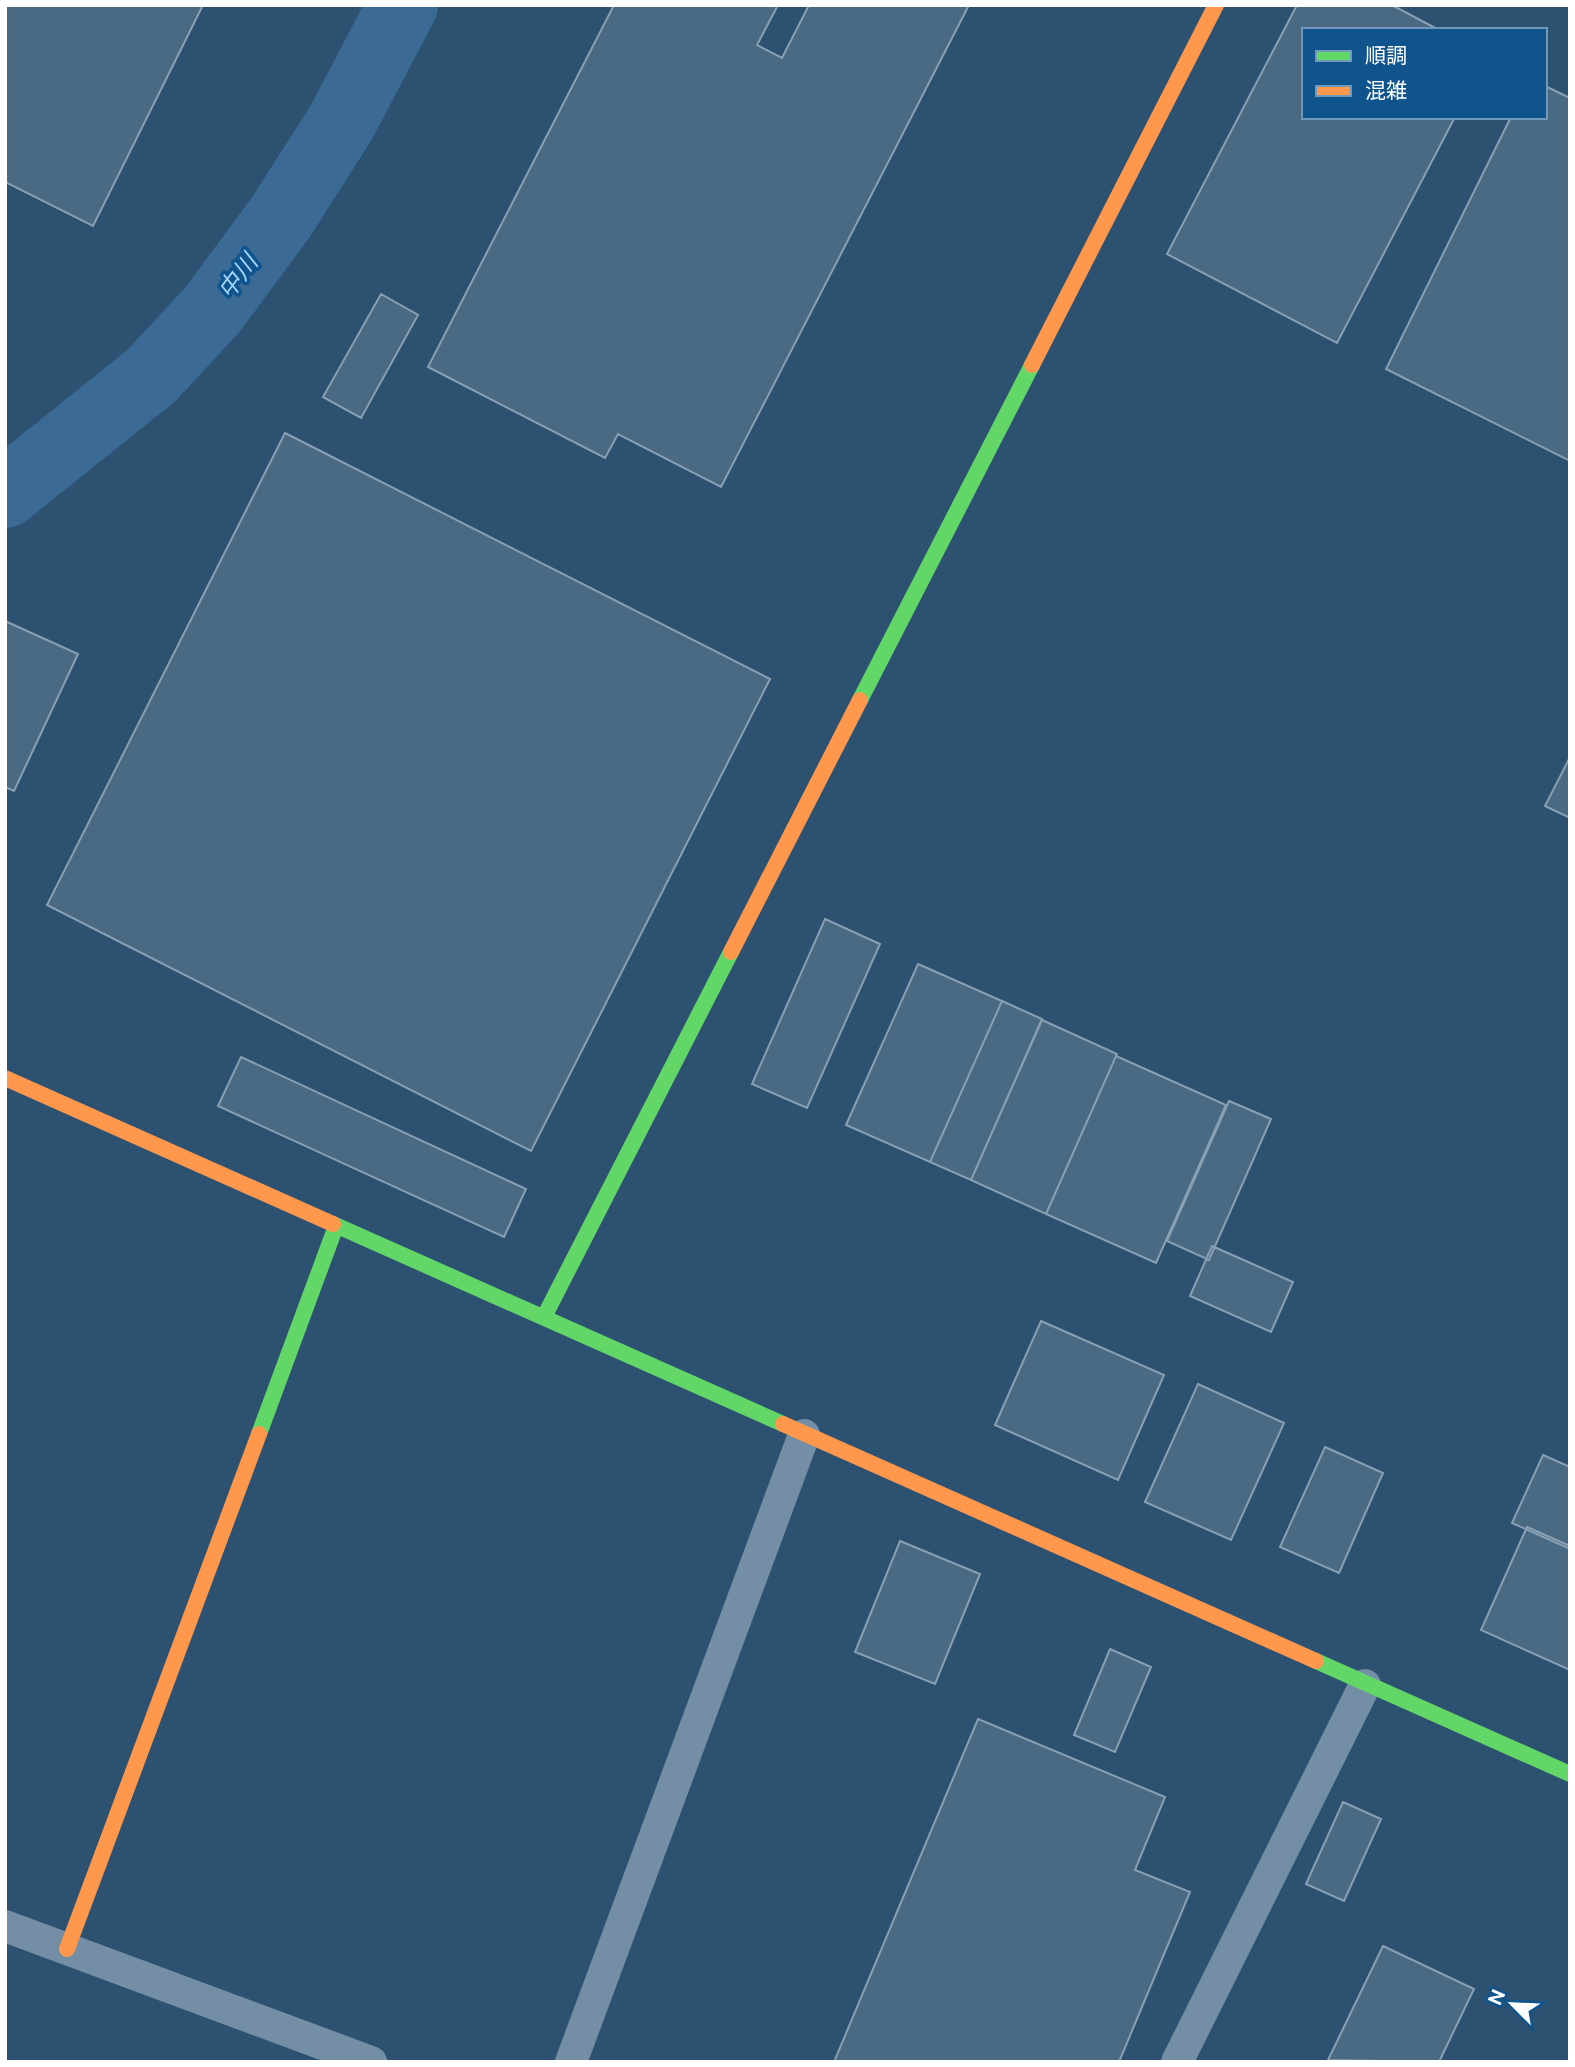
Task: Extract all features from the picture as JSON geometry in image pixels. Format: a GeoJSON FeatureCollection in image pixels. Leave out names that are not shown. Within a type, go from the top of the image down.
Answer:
{"type":"FeatureCollection","features":[{"type":"Feature","properties":{"kind":"street"},"geometry":{"type":"LineString","coordinates":[[544,1317],[1216,5]]}},
{"type":"Feature","properties":{"kind":"street"},"geometry":{"type":"LineString","coordinates":[[5,1078],[1570,1774]]}},
{"type":"Feature","properties":{"kind":"street"},"geometry":{"type":"LineString","coordinates":[[67,1949],[336,1226]]}},
{"type":"Feature","properties":{"kind":"street"},"geometry":{"type":"LineString","coordinates":[[571,2062],[804,1435]]}},
{"type":"Feature","properties":{"kind":"street"},"geometry":{"type":"LineString","coordinates":[[1177,2062],[1365,1685]]}},
{"type":"Feature","properties":{"kind":"street"},"geometry":{"type":"LineString","coordinates":[[5,1926],[336,2056],[371,2062]]}},
{"type":"Feature","properties":{"kind":"building"},"geometry":{"type":"Polygon","coordinates":[[[5,5],[203,5],[93,226],[5,182],[5,5]]]}},
{"type":"Feature","properties":{"kind":"building"},"geometry":{"type":"Polygon","coordinates":[[[614,5],[778,5],[757,45],[782,58],[809,5],[969,5],[721,487],[618,434],[605,458],[428,367],[614,5]]]}},
{"type":"Feature","properties":{"kind":"building"},"geometry":{"type":"Polygon","coordinates":[[[1297,5],[1392,5],[1435,28],[1302,28],[1302,119],[1454,119],[1337,343],[1167,254],[1297,5]]]}},
{"type":"Feature","properties":{"kind":"building"},"geometry":{"type":"Polygon","coordinates":[[[1547,87],[1570,98],[1570,461],[1386,369],[1510,119],[1547,119],[1547,87]]]}},
{"type":"Feature","properties":{"kind":"building"},"geometry":{"type":"Polygon","coordinates":[[[381,294],[418,315],[361,418],[323,397],[381,294]]]}},
{"type":"Feature","properties":{"kind":"building"},"geometry":{"type":"Polygon","coordinates":[[[285,433],[770,679],[531,1151],[47,905],[285,433]]]}},
{"type":"Feature","properties":{"kind":"building"},"geometry":{"type":"Polygon","coordinates":[[[5,621],[78,654],[14,791],[5,787],[5,621]]]}},
{"type":"Feature","properties":{"kind":"building"},"geometry":{"type":"Polygon","coordinates":[[[1570,757],[1570,818],[1545,806],[1570,757]]]}},
{"type":"Feature","properties":{"kind":"building"},"geometry":{"type":"Polygon","coordinates":[[[825,919],[880,944],[807,1108],[752,1084],[825,919]]]}},
{"type":"Feature","properties":{"kind":"building"},"geometry":{"type":"Polygon","coordinates":[[[918,964],[1002,1001],[930,1162],[846,1125],[918,964]]]}},
{"type":"Feature","properties":{"kind":"building"},"geometry":{"type":"Polygon","coordinates":[[[1002,1001],[1042,1019],[971,1180],[930,1162],[1002,1001]]]}},
{"type":"Feature","properties":{"kind":"building"},"geometry":{"type":"Polygon","coordinates":[[[1042,1020],[1117,1054],[1046,1214],[971,1180],[1042,1020]]]}},
{"type":"Feature","properties":{"kind":"building"},"geometry":{"type":"Polygon","coordinates":[[[1116,1056],[1226,1105],[1156,1263],[1046,1214],[1116,1056]]]}},
{"type":"Feature","properties":{"kind":"building"},"geometry":{"type":"Polygon","coordinates":[[[241,1057],[526,1189],[504,1237],[218,1106],[241,1057]]]}},
{"type":"Feature","properties":{"kind":"building"},"geometry":{"type":"Polygon","coordinates":[[[1229,1101],[1271,1119],[1209,1260],[1167,1241],[1229,1101]]]}},
{"type":"Feature","properties":{"kind":"building"},"geometry":{"type":"Polygon","coordinates":[[[1212,1246],[1293,1282],[1271,1332],[1190,1296],[1212,1246]]]}},
{"type":"Feature","properties":{"kind":"building"},"geometry":{"type":"Polygon","coordinates":[[[1041,1321],[1164,1375],[1118,1480],[995,1425],[1041,1321]]]}},
{"type":"Feature","properties":{"kind":"building"},"geometry":{"type":"Polygon","coordinates":[[[1198,1384],[1284,1423],[1231,1540],[1145,1502],[1198,1384]]]}},
{"type":"Feature","properties":{"kind":"building"},"geometry":{"type":"Polygon","coordinates":[[[1325,1447],[1383,1473],[1339,1573],[1280,1547],[1325,1447]]]}},
{"type":"Feature","properties":{"kind":"building"},"geometry":{"type":"Polygon","coordinates":[[[1543,1455],[1570,1467],[1570,1549],[1512,1523],[1543,1455]]]}},
{"type":"Feature","properties":{"kind":"building"},"geometry":{"type":"Polygon","coordinates":[[[1527,1527],[1570,1546],[1570,1670],[1481,1630],[1527,1527]]]}},
{"type":"Feature","properties":{"kind":"building"},"geometry":{"type":"Polygon","coordinates":[[[900,1541],[980,1574],[935,1684],[855,1652],[900,1541]]]}},
{"type":"Feature","properties":{"kind":"building"},"geometry":{"type":"Polygon","coordinates":[[[1110,1649],[1151,1667],[1115,1752],[1074,1735],[1110,1649]]]}},
{"type":"Feature","properties":{"kind":"building"},"geometry":{"type":"Polygon","coordinates":[[[978,1719],[1165,1797],[1135,1870],[1190,1892],[1119,2062],[834,2062],[978,1719]]]}},
{"type":"Feature","properties":{"kind":"building"},"geometry":{"type":"Polygon","coordinates":[[[1343,1802],[1381,1819],[1344,1901],[1306,1884],[1343,1802]]]}},
{"type":"Feature","properties":{"kind":"building"},"geometry":{"type":"Polygon","coordinates":[[[1383,1946],[1474,1989],[1439,2062],[1328,2060],[1383,1946]]]}},
{"type":"Feature","properties":{"kind":"waterway","name":"中川"},"geometry":{"type":"LineString","coordinates":[[5,493],[152,375],[213,309],[281,217],[341,123],[403,5]]}},
{"type":"Feature","properties":{"kind":"traffic: fast"},"geometry":{"type":"LineString","coordinates":[[860,700],[1032,365]]}},
{"type":"Feature","properties":{"kind":"traffic: fast"},"geometry":{"type":"LineString","coordinates":[[544,1317],[731,952]]}},
{"type":"Feature","properties":{"kind":"traffic: fast"},"geometry":{"type":"LineString","coordinates":[[333,1224],[783,1424]]}},
{"type":"Feature","properties":{"kind":"traffic: fast"},"geometry":{"type":"LineString","coordinates":[[259,1434],[336,1226]]}},
{"type":"Feature","properties":{"kind":"traffic: fast"},"geometry":{"type":"LineString","coordinates":[[1316,1661],[1570,1774]]}},
{"type":"Feature","properties":{"kind":"traffic: slow"},"geometry":{"type":"LineString","coordinates":[[1032,365],[1216,5]]}},
{"type":"Feature","properties":{"kind":"traffic: slow"},"geometry":{"type":"LineString","coordinates":[[731,952],[860,700]]}},
{"type":"Feature","properties":{"kind":"traffic: slow"},"geometry":{"type":"LineString","coordinates":[[5,1078],[333,1224]]}},
{"type":"Feature","properties":{"kind":"traffic: slow"},"geometry":{"type":"LineString","coordinates":[[783,1424],[1316,1661]]}},
{"type":"Feature","properties":{"kind":"traffic: slow"},"geometry":{"type":"LineString","coordinates":[[67,1949],[259,1434]]}}]}
